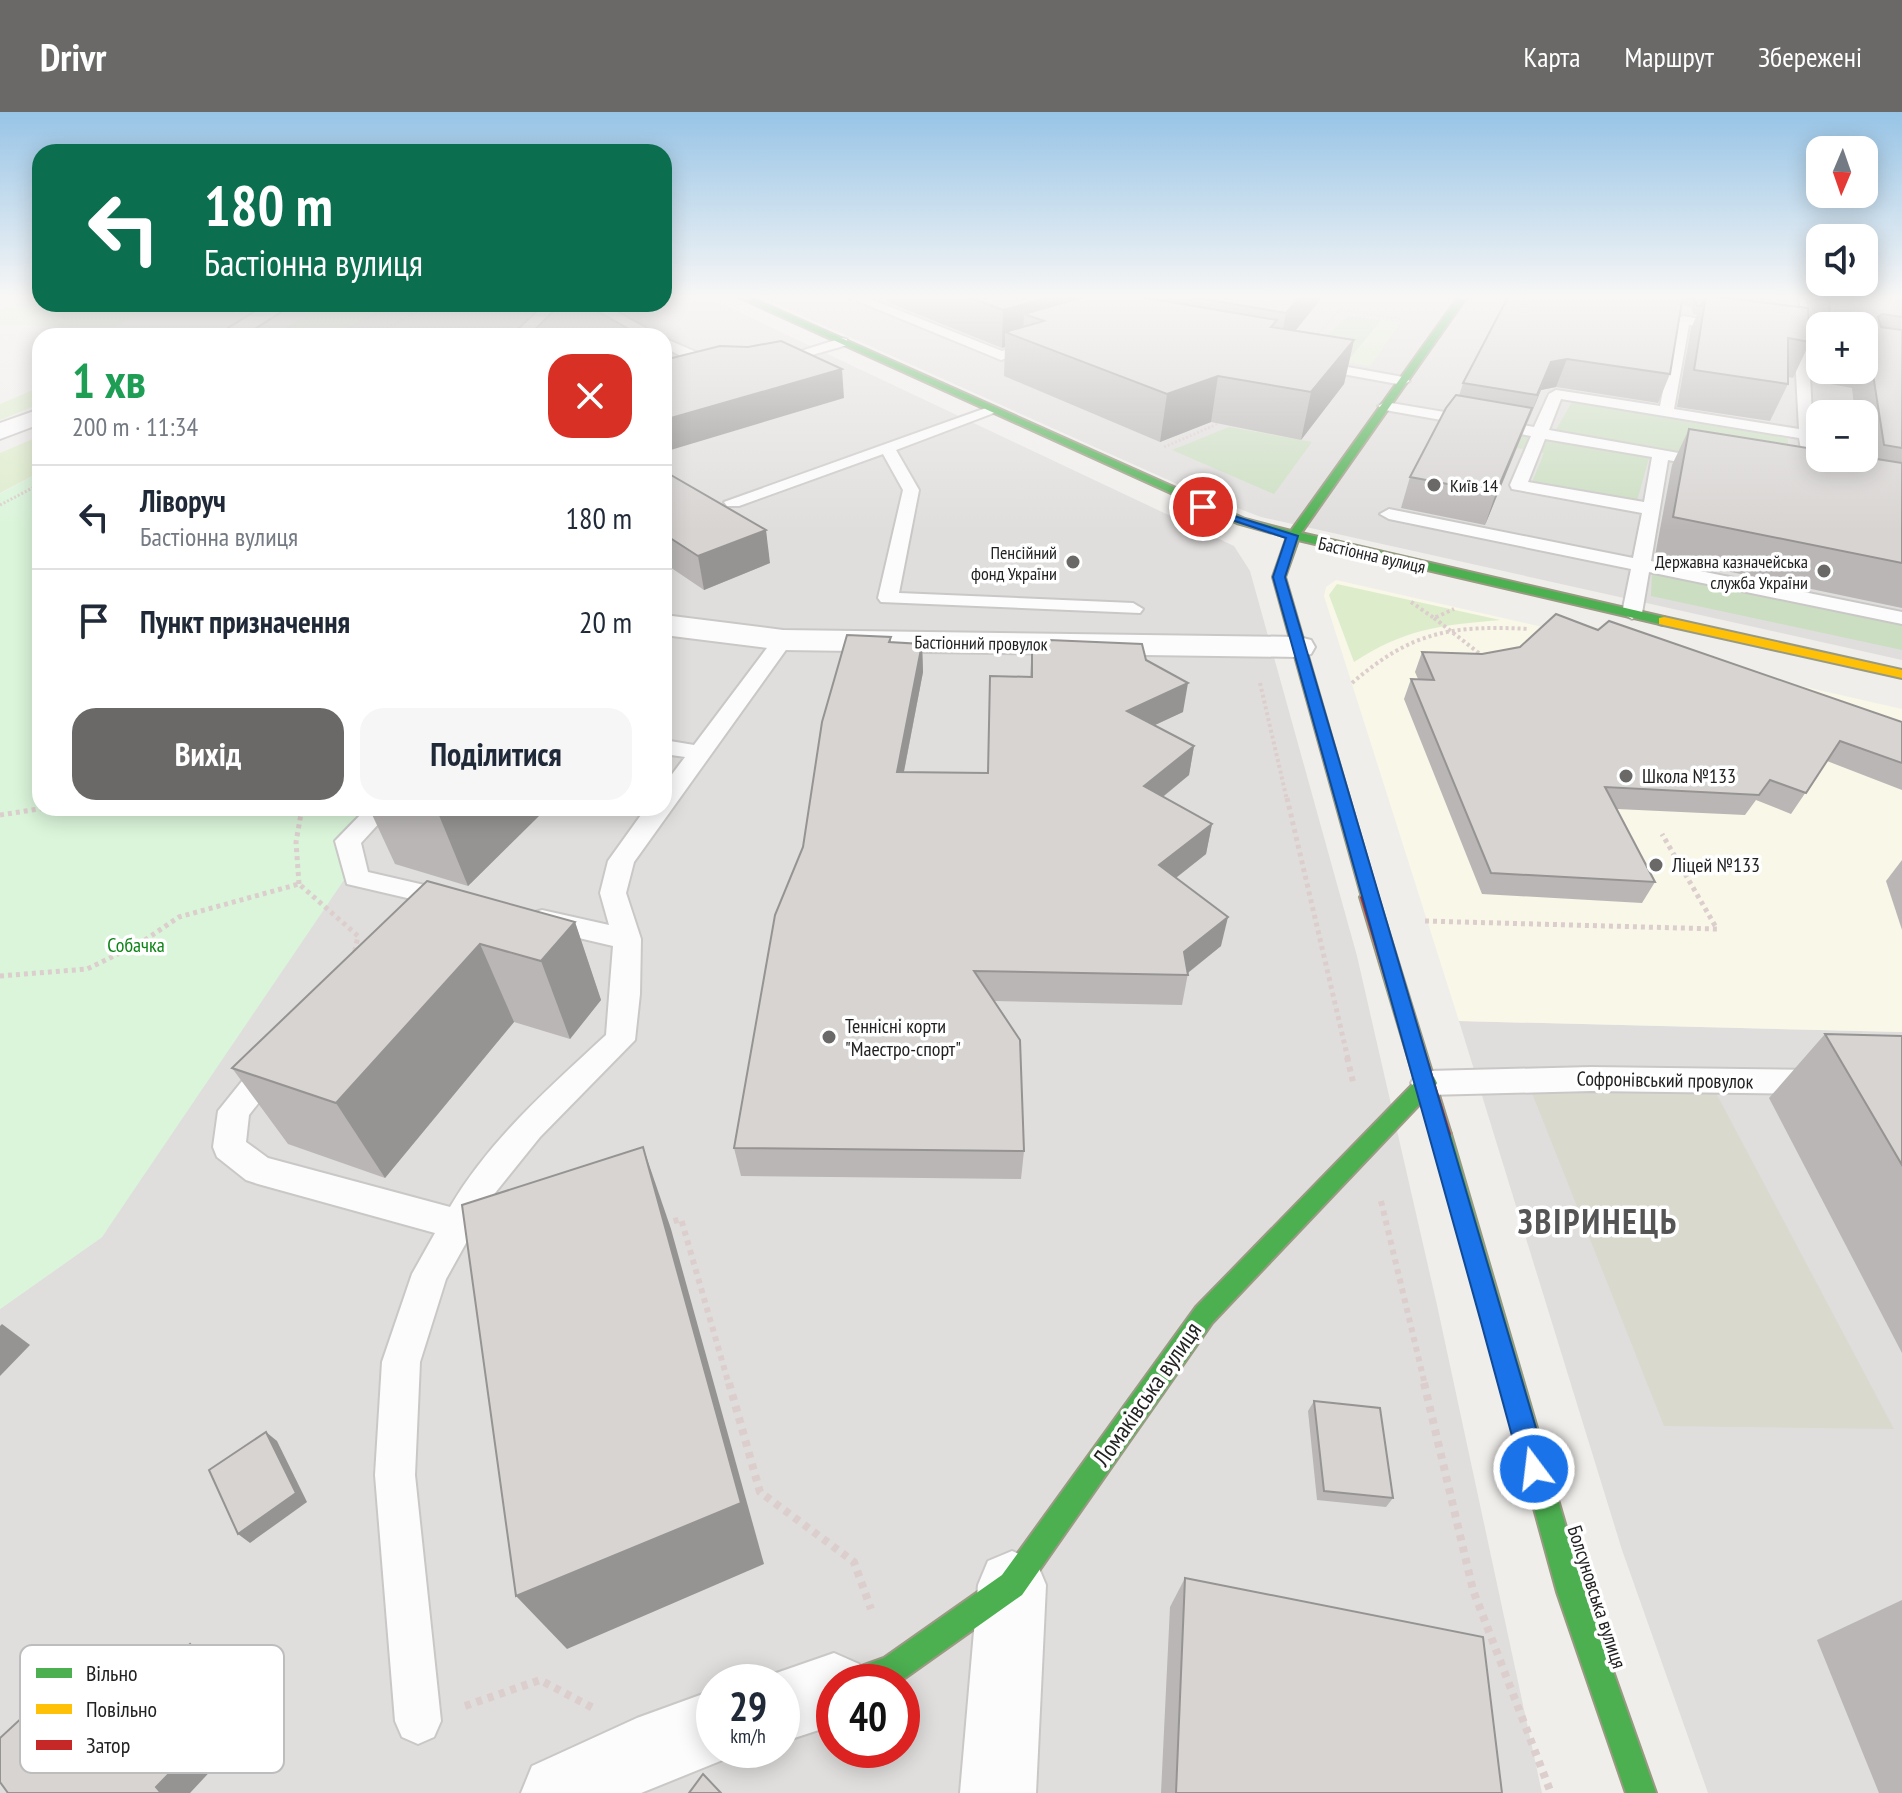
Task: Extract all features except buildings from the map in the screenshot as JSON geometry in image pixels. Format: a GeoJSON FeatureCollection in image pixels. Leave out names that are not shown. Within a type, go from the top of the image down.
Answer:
{"type":"FeatureCollection","features":[{"type":"Feature","properties":{"kind":"street","name":"Бастіонна вулиця"},"geometry":{"type":"LineString","coordinates":[[910,373],[1203,507],[1293,536],[1902,674]]}},
{"type":"Feature","properties":{"kind":"street","name":"Болсуновська вулиця"},"geometry":{"type":"LineString","coordinates":[[1408,373],[1293,536],[1279,577],[1571,1592],[1641,1793]]}},
{"type":"Feature","properties":{"kind":"street"},"geometry":{"type":"LineString","coordinates":[[0,432],[32,419]]}},
{"type":"Feature","properties":{"kind":"street","name":"Бастіонний провулок"},"geometry":{"type":"LineString","coordinates":[[672,626],[783,640],[1299,647]]}},
{"type":"Feature","properties":{"kind":"street","name":"Ломаківська вулиця"},"geometry":{"type":"LineString","coordinates":[[900,1664],[1012,1585],[1204,1315],[1427,1083]]}},
{"type":"Feature","properties":{"kind":"street"},"geometry":{"type":"LineString","coordinates":[[998,1793],[1012,1585]]}},
{"type":"Feature","properties":{"kind":"street"},"geometry":{"type":"LineString","coordinates":[[559,1793],[663,1744],[696,1733]]}},
{"type":"Feature","properties":{"kind":"lane"},"geometry":{"type":"LineString","coordinates":[[1362,373],[1403,381]]}},
{"type":"Feature","properties":{"kind":"lane"},"geometry":{"type":"LineString","coordinates":[[1666,412],[1673,373]]}},
{"type":"Feature","properties":{"kind":"lane"},"geometry":{"type":"LineString","coordinates":[[1800,373],[1806,426]]}},
{"type":"Feature","properties":{"kind":"lane"},"geometry":{"type":"LineString","coordinates":[[1651,509],[1518,485],[1556,394],[1806,435]]}},
{"type":"Feature","properties":{"kind":"lane"},"geometry":{"type":"LineString","coordinates":[[1385,406],[1735,467]]}},
{"type":"Feature","properties":{"kind":"lane"},"geometry":{"type":"LineString","coordinates":[[733,502],[991,411]]}},
{"type":"Feature","properties":{"kind":"lane"},"geometry":{"type":"LineString","coordinates":[[888,449],[911,490],[888,598],[1133,609]]}},
{"type":"Feature","properties":{"kind":"lane"},"geometry":{"type":"LineString","coordinates":[[1632,613],[1661,454]]}},
{"type":"Feature","properties":{"kind":"lane"},"geometry":{"type":"LineString","coordinates":[[1389,514],[1902,618]]}},
{"type":"Feature","properties":{"kind":"lane"},"geometry":{"type":"LineString","coordinates":[[672,791],[783,640]]}},
{"type":"Feature","properties":{"kind":"lane"},"geometry":{"type":"LineString","coordinates":[[672,748],[700,753]]}},
{"type":"Feature","properties":{"kind":"lane"},"geometry":{"type":"LineString","coordinates":[[373,816],[348,841],[356,878],[478,905]]}},
{"type":"Feature","properties":{"kind":"lane"},"geometry":{"type":"LineString","coordinates":[[418,1721],[395,1475],[401,1362],[430,1274],[479,1188],[529,1128],[620,1040],[626,994],[627,939],[613,893],[621,861],[653,816]]}},
{"type":"Feature","properties":{"kind":"lane"},"geometry":{"type":"LineString","coordinates":[[352,971],[418,892]]}},
{"type":"Feature","properties":{"kind":"lane"},"geometry":{"type":"LineString","coordinates":[[522,915],[627,939]]}},
{"type":"Feature","properties":{"kind":"lane"},"geometry":{"type":"LineString","coordinates":[[293,1041],[234,1111],[229,1147],[258,1170],[458,1224]]}},
{"type":"Feature","properties":{"kind":"lane","name":"Софронівський провулок"},"geometry":{"type":"LineString","coordinates":[[1427,1083],[1591,1079],[1849,1084]]}},
{"type":"Feature","properties":{"kind":"path"},"geometry":{"type":"LineString","coordinates":[[1154,451],[1219,423],[1205,418]]}},
{"type":"Feature","properties":{"kind":"path"},"geometry":{"type":"LineString","coordinates":[[0,505],[32,488]]}},
{"type":"Feature","properties":{"kind":"path"},"geometry":{"type":"LineString","coordinates":[[1434,618],[1490,661]]}},
{"type":"Feature","properties":{"kind":"path"},"geometry":{"type":"LineString","coordinates":[[1343,693],[1383,654],[1411,639],[1447,628],[1539,630]]}},
{"type":"Feature","properties":{"kind":"path"},"geometry":{"type":"LineString","coordinates":[[0,815],[32,810]]}},
{"type":"Feature","properties":{"kind":"path"},"geometry":{"type":"LineString","coordinates":[[301,816],[296,842],[299,884],[358,936],[352,971]]}},
{"type":"Feature","properties":{"kind":"path"},"geometry":{"type":"LineString","coordinates":[[1429,935],[1424,921],[1717,929],[1662,834]]}},
{"type":"Feature","properties":{"kind":"path"},"geometry":{"type":"LineString","coordinates":[[0,976],[87,969],[139,944],[179,917],[299,884]]}},
{"type":"Feature","properties":{"kind":"path"},"geometry":{"type":"LineString","coordinates":[[653,1227],[681,1219],[760,1492],[854,1562]]}},
{"type":"Feature","properties":{"kind":"path"},"geometry":{"type":"LineString","coordinates":[[418,1721],[540,1680]]}},
{"type":"Feature","properties":{"kind":"shaded area"},"geometry":{"type":"Polygon","coordinates":[[[672,373],[869,373],[1234,546],[1250,571],[1357,956],[1437,1305],[1542,1793],[0,1793],[0,1309],[102,1237],[370,816],[672,816],[672,373]]]}},
{"type":"Feature","properties":{"kind":"shaded area"},"geometry":{"type":"Polygon","coordinates":[[[931,373],[1806,373],[1806,384],[1878,384],[1878,373],[1902,373],[1902,660],[1261,517],[1195,492],[931,373]]]}},
{"type":"Feature","properties":{"kind":"shaded area","name":"Ліцей №133"},"geometry":{"type":"Polygon","coordinates":[[[1336,580],[1902,709],[1902,1032],[1459,1021],[1324,596],[1326,587],[1336,580]]]}},
{"type":"Feature","properties":{"kind":"shaded area"},"geometry":{"type":"Polygon","coordinates":[[[1459,1021],[1902,1032],[1902,1793],[1708,1793],[1622,1550],[1459,1021]]]}},
{"type":"Feature","properties":{"kind":"shaded area"},"geometry":{"type":"Polygon","coordinates":[[[1530,1088],[1715,1091],[1894,1429],[1664,1426],[1530,1088]]]}},
{"type":"Feature","properties":{"kind":"green space"},"geometry":{"type":"Polygon","coordinates":[[[32,390],[32,407],[0,420],[0,404],[32,390]]]}},
{"type":"Feature","properties":{"kind":"green space"},"geometry":{"type":"Polygon","coordinates":[[[1572,402],[1787,437],[1794,473],[1652,447],[1637,501],[1532,482],[1544,453],[1432,433],[1440,420],[1551,438],[1572,402]]]}},
{"type":"Feature","properties":{"kind":"green space"},"geometry":{"type":"Polygon","coordinates":[[[1229,427],[1312,442],[1274,494],[1172,450],[1229,427]]]}},
{"type":"Feature","properties":{"kind":"green space"},"geometry":{"type":"Polygon","coordinates":[[[32,439],[32,476],[0,493],[0,453],[32,439]]]}},
{"type":"Feature","properties":{"kind":"green space","name":"Собачка"},"geometry":{"type":"Polygon","coordinates":[[[32,476],[32,816],[372,816],[346,877],[102,1237],[0,1309],[0,494],[32,476]]]}},
{"type":"Feature","properties":{"kind":"green space"},"geometry":{"type":"Polygon","coordinates":[[[1652,573],[1902,624],[1902,650],[1651,596],[1652,573]]]}},
{"type":"Feature","properties":{"kind":"green space"},"geometry":{"type":"Polygon","coordinates":[[[1337,584],[1500,620],[1424,630],[1390,642],[1354,662],[1329,595],[1337,584]]]}},
{"type":"Feature","properties":{"kind":"traffic: fast"},"geometry":{"type":"LineString","coordinates":[[913,373],[1241,521],[1353,551],[1664,621]]}},
{"type":"Feature","properties":{"kind":"traffic: fast"},"geometry":{"type":"LineString","coordinates":[[1369,897],[1279,577],[1293,536],[1408,373]]}},
{"type":"Feature","properties":{"kind":"traffic: fast"},"geometry":{"type":"LineString","coordinates":[[900,1664],[1012,1585],[1204,1315],[1427,1083]]}},
{"type":"Feature","properties":{"kind":"traffic: fast"},"geometry":{"type":"LineString","coordinates":[[1441,1134],[1571,1592],[1641,1793]]}},
{"type":"Feature","properties":{"kind":"traffic: slow"},"geometry":{"type":"LineString","coordinates":[[1664,621],[1902,674]]}},
{"type":"Feature","properties":{"kind":"traffic: jam"},"geometry":{"type":"LineString","coordinates":[[1369,897],[1441,1134]]}},
{"type":"Feature","properties":{"kind":"place","name":"Київ 14"},"geometry":{"type":"Point","coordinates":[1434,485]}},
{"type":"Feature","properties":{"kind":"place","name":"Пенсійний фонд України"},"geometry":{"type":"Point","coordinates":[1073,562]}},
{"type":"Feature","properties":{"kind":"place","name":"Державна казначейська служба України"},"geometry":{"type":"Point","coordinates":[1824,571]}},
{"type":"Feature","properties":{"kind":"place","name":"Школа №133"},"geometry":{"type":"Point","coordinates":[1626,776]}},
{"type":"Feature","properties":{"kind":"place","name":"Ліцей №133"},"geometry":{"type":"Point","coordinates":[1656,865]}},
{"type":"Feature","properties":{"kind":"place","name":"Теннісні корти \"Маестро-спорт\""},"geometry":{"type":"Point","coordinates":[829,1037]}},
{"type":"Feature","properties":{"kind":"district","name":"ЗВІРИНЕЦЬ"},"geometry":{"type":"Point","coordinates":[1598,1221]}},
{"type":"Feature","properties":{"kind":"route"},"geometry":{"type":"LineString","coordinates":[[1203,507],[1293,536],[1279,577],[1378,928],[1427,1083],[1534,1469]]}}]}
